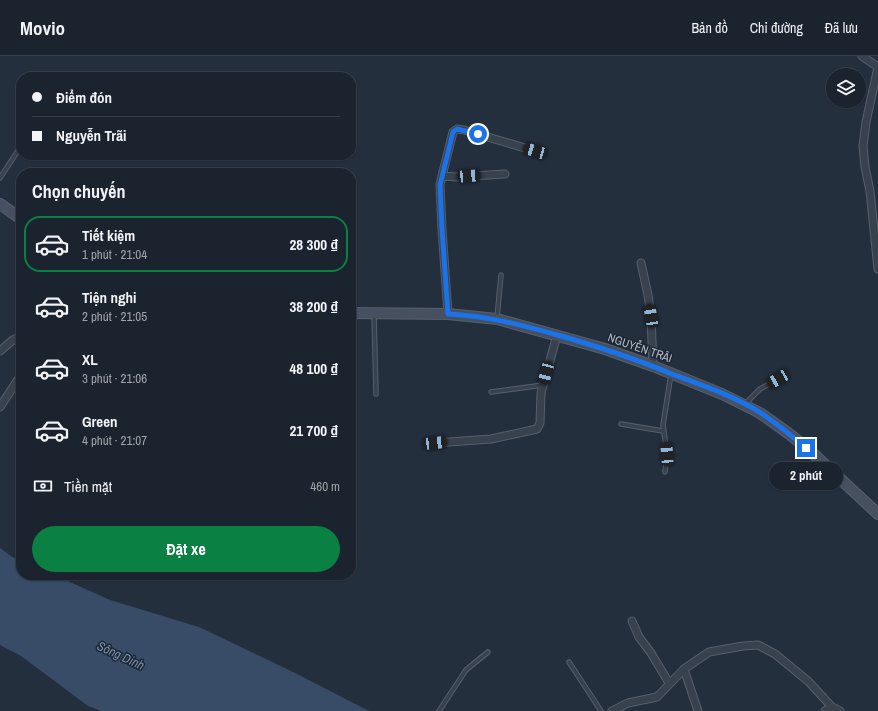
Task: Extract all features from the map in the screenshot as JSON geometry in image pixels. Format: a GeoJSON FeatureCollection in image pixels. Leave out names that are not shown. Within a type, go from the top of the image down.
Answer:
{"type":"FeatureCollection","features":[{"type":"Feature","properties":{"kind":"main road"},"geometry":{"type":"LineString","coordinates":[[0,204],[16,215]]}},
{"type":"Feature","properties":{"kind":"main road","name":"NGUYỄN TRÃI"},"geometry":{"type":"LineString","coordinates":[[356,313],[448,314],[497,319],[605,349],[653,366],[744,404],[760,413],[788,433],[821,461],[878,514]]}},
{"type":"Feature","properties":{"kind":"street"},"geometry":{"type":"LineString","coordinates":[[862,56],[878,67],[866,122],[863,146],[865,167],[870,191],[878,269]]}},
{"type":"Feature","properties":{"kind":"street"},"geometry":{"type":"LineString","coordinates":[[448,314],[440,185],[453,132],[457,129],[464,130],[535,151]]}},
{"type":"Feature","properties":{"kind":"street"},"geometry":{"type":"LineString","coordinates":[[442,176],[457,177],[505,174]]}},
{"type":"Feature","properties":{"kind":"street"},"geometry":{"type":"LineString","coordinates":[[641,263],[651,316],[653,366]]}},
{"type":"Feature","properties":{"kind":"street"},"geometry":{"type":"LineString","coordinates":[[435,443],[482,440],[534,431],[540,423],[540,402],[543,385],[557,335]]}},
{"type":"Feature","properties":{"kind":"street"},"geometry":{"type":"LineString","coordinates":[[0,351],[16,338]]}},
{"type":"Feature","properties":{"kind":"street"},"geometry":{"type":"LineString","coordinates":[[0,407],[15,385]]}},
{"type":"Feature","properties":{"kind":"street"},"geometry":{"type":"LineString","coordinates":[[632,621],[639,637],[651,653],[669,683]]}},
{"type":"Feature","properties":{"kind":"street"},"geometry":{"type":"LineString","coordinates":[[612,711],[628,703],[657,697],[684,669],[702,656],[714,650],[758,645],[775,654],[808,681],[832,707],[840,711]]}},
{"type":"Feature","properties":{"kind":"street"},"geometry":{"type":"LineString","coordinates":[[684,669],[698,711]]}},
{"type":"Feature","properties":{"kind":"street"},"geometry":{"type":"LineString","coordinates":[[825,711],[832,707]]}},
{"type":"Feature","properties":{"kind":"lane"},"geometry":{"type":"LineString","coordinates":[[0,178],[16,154]]}},
{"type":"Feature","properties":{"kind":"lane"},"geometry":{"type":"LineString","coordinates":[[497,319],[501,275]]}},
{"type":"Feature","properties":{"kind":"lane"},"geometry":{"type":"LineString","coordinates":[[374,313],[376,394]]}},
{"type":"Feature","properties":{"kind":"lane"},"geometry":{"type":"LineString","coordinates":[[665,472],[667,454],[663,425],[671,373]]}},
{"type":"Feature","properties":{"kind":"lane"},"geometry":{"type":"LineString","coordinates":[[744,404],[760,389],[778,379]]}},
{"type":"Feature","properties":{"kind":"lane"},"geometry":{"type":"LineString","coordinates":[[491,392],[543,385]]}},
{"type":"Feature","properties":{"kind":"lane"},"geometry":{"type":"LineString","coordinates":[[621,424],[663,431]]}},
{"type":"Feature","properties":{"kind":"lane"},"geometry":{"type":"LineString","coordinates":[[439,711],[466,670],[488,652]]}},
{"type":"Feature","properties":{"kind":"lane"},"geometry":{"type":"LineString","coordinates":[[569,662],[601,711]]}},
{"type":"Feature","properties":{"kind":"water","name":"Sông Dinh"},"geometry":{"type":"Polygon","coordinates":[[[0,548],[16,559],[16,580],[65,580],[110,600],[199,627],[295,673],[369,711],[101,711],[88,706],[21,656],[0,645],[0,548]]]}},
{"type":"Feature","properties":{"kind":"route"},"geometry":{"type":"LineString","coordinates":[[478,134],[457,129],[453,132],[440,185],[448,314],[497,319],[605,349],[653,366],[705,386],[760,413],[806,448]]}}]}
